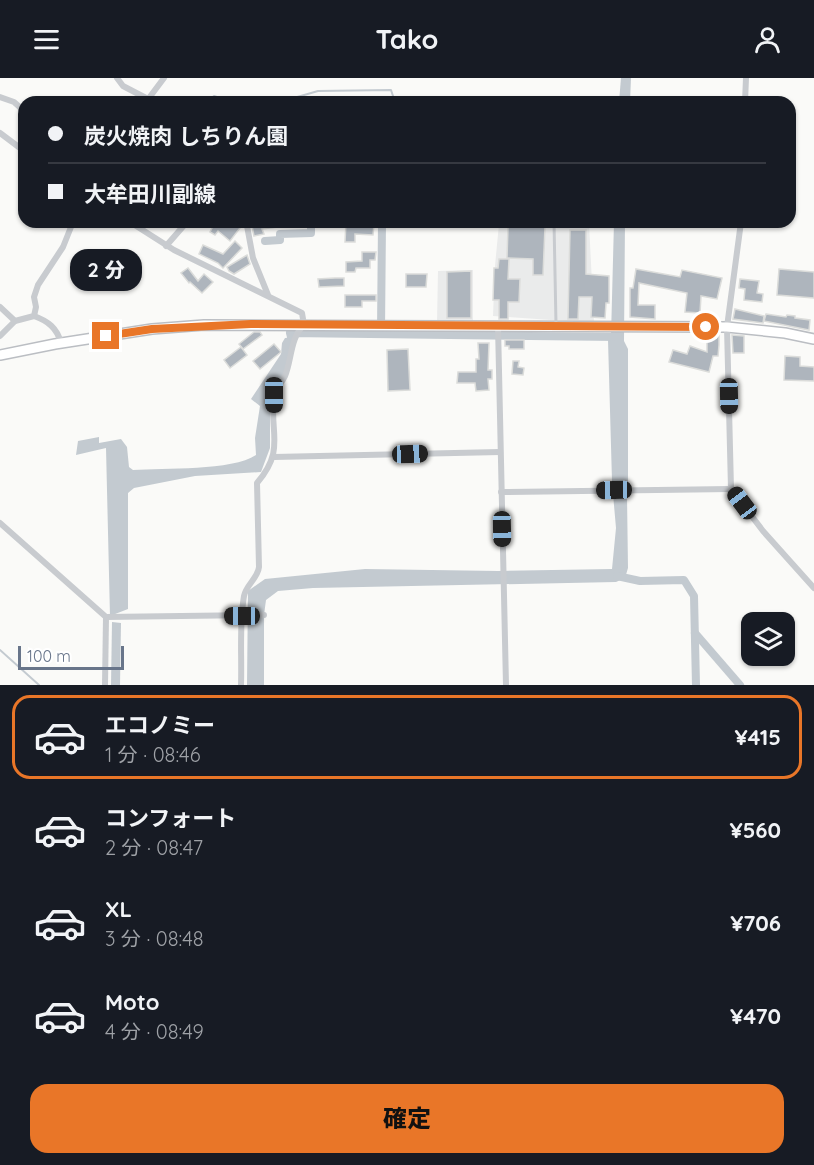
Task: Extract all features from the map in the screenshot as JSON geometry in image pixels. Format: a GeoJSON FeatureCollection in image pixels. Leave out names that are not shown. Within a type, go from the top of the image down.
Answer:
{"type":"FeatureCollection","features":[{"type":"Feature","properties":{"kind":"main road"},"geometry":{"type":"LineString","coordinates":[[0,355],[152,329],[204,325],[301,328],[727,327],[814,339]]}},
{"type":"Feature","properties":{"kind":"street"},"geometry":{"type":"LineString","coordinates":[[117,78],[123,86],[140,96]]}},
{"type":"Feature","properties":{"kind":"street"},"geometry":{"type":"LineString","coordinates":[[150,96],[164,78]]}},
{"type":"Feature","properties":{"kind":"street"},"geometry":{"type":"LineString","coordinates":[[746,78],[746,96]]}},
{"type":"Feature","properties":{"kind":"street"},"geometry":{"type":"LineString","coordinates":[[0,97],[18,106]]}},
{"type":"Feature","properties":{"kind":"street"},"geometry":{"type":"LineString","coordinates":[[0,133],[18,146]]}},
{"type":"Feature","properties":{"kind":"street"},"geometry":{"type":"LineString","coordinates":[[34,316],[36,307],[34,297],[38,285],[63,247],[71,228]]}},
{"type":"Feature","properties":{"kind":"street"},"geometry":{"type":"LineString","coordinates":[[139,228],[166,246],[302,313],[301,328],[294,343],[285,378],[274,395],[274,457],[267,471],[257,483],[259,572],[245,594],[241,685]]}},
{"type":"Feature","properties":{"kind":"street"},"geometry":{"type":"LineString","coordinates":[[166,246],[182,228]]}},
{"type":"Feature","properties":{"kind":"street"},"geometry":{"type":"LineString","coordinates":[[248,228],[253,258],[268,295]]}},
{"type":"Feature","properties":{"kind":"street"},"geometry":{"type":"LineString","coordinates":[[740,228],[727,327],[731,489],[763,531],[814,588]]}},
{"type":"Feature","properties":{"kind":"street"},"geometry":{"type":"LineString","coordinates":[[0,307],[15,321]]}},
{"type":"Feature","properties":{"kind":"street"},"geometry":{"type":"LineString","coordinates":[[0,336],[15,321],[34,316],[52,326],[59,334],[61,343]]}},
{"type":"Feature","properties":{"kind":"street"},"geometry":{"type":"LineString","coordinates":[[498,326],[506,685]]}},
{"type":"Feature","properties":{"kind":"street"},"geometry":{"type":"LineString","coordinates":[[274,457],[500,452]]}},
{"type":"Feature","properties":{"kind":"street"},"geometry":{"type":"LineString","coordinates":[[501,492],[731,489]]}},
{"type":"Feature","properties":{"kind":"street"},"geometry":{"type":"LineString","coordinates":[[0,523],[108,616],[264,615]]}},
{"type":"Feature","properties":{"kind":"street"},"geometry":{"type":"LineString","coordinates":[[105,685],[108,616]]}},
{"type":"Feature","properties":{"kind":"lane"},"geometry":{"type":"LineString","coordinates":[[554,228],[556,326]]}},
{"type":"Feature","properties":{"kind":"shaded area"},"geometry":{"type":"Polygon","coordinates":[[[621,78],[631,78],[630,96],[620,96],[621,78]]]}},
{"type":"Feature","properties":{"kind":"shaded area"},"geometry":{"type":"Polygon","coordinates":[[[499,228],[589,228],[594,323],[493,316],[499,228]]]}},
{"type":"Feature","properties":{"kind":"shaded area"},"geometry":{"type":"Polygon","coordinates":[[[614,228],[625,228],[624,341],[628,349],[628,481],[624,482],[624,495],[627,496],[628,568],[625,578],[616,582],[313,588],[278,591],[266,600],[264,685],[247,685],[248,591],[265,579],[365,569],[498,571],[612,569],[616,528],[613,494],[616,494],[617,482],[612,481],[608,340],[611,336],[614,228]]]}},
{"type":"Feature","properties":{"kind":"shaded area"},"geometry":{"type":"Polygon","coordinates":[[[473,270],[473,321],[437,322],[438,271],[473,270]]]}},
{"type":"Feature","properties":{"kind":"shaded area"},"geometry":{"type":"Polygon","coordinates":[[[294,337],[284,374],[270,391],[270,448],[261,472],[195,476],[134,488],[128,493],[128,609],[110,616],[106,448],[76,455],[78,441],[99,437],[99,443],[121,439],[127,447],[129,467],[133,470],[215,466],[231,464],[256,455],[255,438],[260,406],[251,399],[281,354],[285,338],[294,337]]]}},
{"type":"Feature","properties":{"kind":"shaded area"},"geometry":{"type":"Polygon","coordinates":[[[112,622],[121,623],[120,685],[111,685],[112,622]]]}},
{"type":"Feature","properties":{"kind":"building"},"geometry":{"type":"Polygon","coordinates":[[[212,228],[240,228],[230,241],[218,231],[215,235],[210,232],[212,228]]]}},
{"type":"Feature","properties":{"kind":"building"},"geometry":{"type":"Polygon","coordinates":[[[252,228],[270,228],[262,229],[264,234],[254,236],[252,228]]]}},
{"type":"Feature","properties":{"kind":"building"},"geometry":{"type":"Polygon","coordinates":[[[346,228],[374,228],[373,235],[355,234],[355,242],[345,242],[346,228]]]}},
{"type":"Feature","properties":{"kind":"building"},"geometry":{"type":"Polygon","coordinates":[[[508,228],[545,228],[543,275],[533,275],[533,259],[507,258],[508,228]]]}},
{"type":"Feature","properties":{"kind":"building"},"geometry":{"type":"Polygon","coordinates":[[[570,230],[586,230],[586,274],[609,276],[609,303],[606,303],[605,318],[591,317],[592,297],[579,297],[578,319],[568,319],[570,230]]]}},
{"type":"Feature","properties":{"kind":"building"},"geometry":{"type":"Polygon","coordinates":[[[235,241],[242,248],[223,268],[199,254],[203,245],[223,254],[235,241]]]}},
{"type":"Feature","properties":{"kind":"building"},"geometry":{"type":"Polygon","coordinates":[[[362,252],[376,252],[375,260],[370,260],[370,268],[356,268],[355,272],[346,272],[346,262],[362,261],[362,252]]]}},
{"type":"Feature","properties":{"kind":"building"},"geometry":{"type":"Polygon","coordinates":[[[247,255],[250,264],[234,274],[229,271],[227,267],[247,255]]]}},
{"type":"Feature","properties":{"kind":"building"},"geometry":{"type":"Polygon","coordinates":[[[499,259],[509,259],[508,279],[520,279],[519,302],[508,302],[508,319],[499,319],[499,300],[493,300],[494,268],[498,268],[499,259]]]}},
{"type":"Feature","properties":{"kind":"building"},"geometry":{"type":"Polygon","coordinates":[[[188,268],[198,281],[204,274],[213,282],[202,293],[181,273],[188,268]]]}},
{"type":"Feature","properties":{"kind":"building"},"geometry":{"type":"Polygon","coordinates":[[[636,269],[680,277],[682,270],[722,278],[717,299],[701,296],[700,313],[685,312],[687,293],[639,283],[638,305],[655,305],[655,319],[630,317],[630,288],[633,288],[636,269]]]}},
{"type":"Feature","properties":{"kind":"building"},"geometry":{"type":"Polygon","coordinates":[[[779,269],[814,272],[814,298],[777,295],[779,269]]]}},
{"type":"Feature","properties":{"kind":"building"},"geometry":{"type":"Polygon","coordinates":[[[471,271],[471,318],[447,318],[447,272],[471,271]]]}},
{"type":"Feature","properties":{"kind":"building"},"geometry":{"type":"Polygon","coordinates":[[[406,274],[427,274],[426,287],[406,287],[406,274]]]}},
{"type":"Feature","properties":{"kind":"building"},"geometry":{"type":"Polygon","coordinates":[[[344,278],[344,286],[319,287],[318,279],[344,278]]]}},
{"type":"Feature","properties":{"kind":"building"},"geometry":{"type":"Polygon","coordinates":[[[740,279],[759,281],[757,293],[763,294],[762,302],[744,300],[745,289],[739,288],[740,279]]]}},
{"type":"Feature","properties":{"kind":"building"},"geometry":{"type":"Polygon","coordinates":[[[345,295],[376,295],[376,301],[362,301],[362,307],[345,307],[345,295]]]}},
{"type":"Feature","properties":{"kind":"building"},"geometry":{"type":"Polygon","coordinates":[[[735,309],[764,316],[763,323],[733,319],[735,309]]]}},
{"type":"Feature","properties":{"kind":"building"},"geometry":{"type":"Polygon","coordinates":[[[766,314],[795,316],[795,318],[810,320],[809,330],[764,321],[766,314]]]}},
{"type":"Feature","properties":{"kind":"building"},"geometry":{"type":"Polygon","coordinates":[[[254,332],[260,332],[262,335],[243,349],[239,344],[254,332]]]}},
{"type":"Feature","properties":{"kind":"building"},"geometry":{"type":"Polygon","coordinates":[[[707,334],[719,334],[718,356],[713,356],[709,372],[669,362],[673,350],[687,354],[690,346],[707,352],[707,334]]]}},
{"type":"Feature","properties":{"kind":"building"},"geometry":{"type":"Polygon","coordinates":[[[732,335],[744,336],[744,353],[733,353],[732,335]]]}},
{"type":"Feature","properties":{"kind":"building"},"geometry":{"type":"Polygon","coordinates":[[[505,340],[524,340],[524,349],[509,349],[509,346],[505,346],[505,340]]]}},
{"type":"Feature","properties":{"kind":"building"},"geometry":{"type":"Polygon","coordinates":[[[478,343],[489,343],[488,370],[492,370],[492,379],[488,379],[489,390],[476,391],[475,383],[457,383],[458,372],[476,372],[476,359],[479,359],[478,343]]]}},
{"type":"Feature","properties":{"kind":"building"},"geometry":{"type":"Polygon","coordinates":[[[274,344],[281,352],[260,369],[253,361],[274,344]]]}},
{"type":"Feature","properties":{"kind":"building"},"geometry":{"type":"Polygon","coordinates":[[[241,347],[247,355],[230,368],[224,360],[241,347]]]}},
{"type":"Feature","properties":{"kind":"building"},"geometry":{"type":"Polygon","coordinates":[[[408,349],[410,390],[388,391],[387,350],[408,349]]]}},
{"type":"Feature","properties":{"kind":"building"},"geometry":{"type":"Polygon","coordinates":[[[785,356],[800,357],[800,366],[814,367],[814,381],[784,380],[785,356]]]}},
{"type":"Feature","properties":{"kind":"building"},"geometry":{"type":"Polygon","coordinates":[[[513,361],[519,361],[518,367],[524,368],[523,375],[512,374],[513,361]]]}},
{"type":"Feature","properties":{"kind":"waterway"},"geometry":{"type":"LineString","coordinates":[[301,96],[318,91],[391,90],[393,96]]}},
{"type":"Feature","properties":{"kind":"waterway"},"geometry":{"type":"LineString","coordinates":[[265,241],[280,240],[280,234],[311,233],[311,228]]}},
{"type":"Feature","properties":{"kind":"waterway"},"geometry":{"type":"LineString","coordinates":[[381,331],[382,228]]}},
{"type":"Feature","properties":{"kind":"waterway"},"geometry":{"type":"LineString","coordinates":[[291,337],[290,333],[618,337]]}},
{"type":"Feature","properties":{"kind":"waterway"},"geometry":{"type":"LineString","coordinates":[[617,576],[640,581],[684,580],[694,596],[696,685]]}},
{"type":"Feature","properties":{"kind":"waterway"},"geometry":{"type":"LineString","coordinates":[[695,633],[740,685]]}},
{"type":"Feature","properties":{"kind":"waterway"},"geometry":{"type":"LineString","coordinates":[[0,650],[39,685]]}},
{"type":"Feature","properties":{"kind":"route"},"geometry":{"type":"LineString","coordinates":[[106,336],[152,329],[251,324],[706,327]]}}]}
